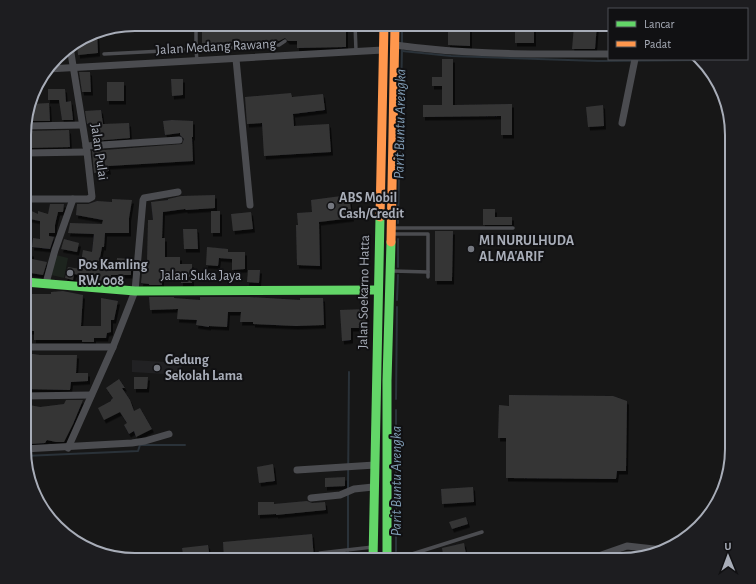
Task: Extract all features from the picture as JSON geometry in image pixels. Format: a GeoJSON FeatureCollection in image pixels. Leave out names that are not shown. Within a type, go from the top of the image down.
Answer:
{"type":"FeatureCollection","features":[{"type":"Feature","properties":{"kind":"main road","name":"Jalan Soekarno Hatta"},"geometry":{"type":"LineString","coordinates":[[374,553],[373,487],[375,465],[384,31]]}},
{"type":"Feature","properties":{"kind":"main road","name":"Jalan Soekarno Hatta"},"geometry":{"type":"LineString","coordinates":[[387,553],[387,381],[391,271],[395,31]]}},
{"type":"Feature","properties":{"kind":"main road","name":"Jalan Suka Jaya"},"geometry":{"type":"LineString","coordinates":[[31,282],[135,291],[378,290]]}},
{"type":"Feature","properties":{"kind":"main road"},"geometry":{"type":"LineString","coordinates":[[376,381],[387,381]]}},
{"type":"Feature","properties":{"kind":"street"},"geometry":{"type":"LineString","coordinates":[[396,45],[466,52],[608,54]]}},
{"type":"Feature","properties":{"kind":"street","name":"Jalan Medang Rawang"},"geometry":{"type":"LineString","coordinates":[[56,69],[285,57],[383,50]]}},
{"type":"Feature","properties":{"kind":"street","name":"Jalan Pulai"},"geometry":{"type":"LineString","coordinates":[[31,199],[88,199],[92,197],[87,149],[71,54]]}},
{"type":"Feature","properties":{"kind":"street"},"geometry":{"type":"LineString","coordinates":[[236,59],[250,205]]}},
{"type":"Feature","properties":{"kind":"street"},"geometry":{"type":"LineString","coordinates":[[622,123],[634,61]]}},
{"type":"Feature","properties":{"kind":"street"},"geometry":{"type":"LineString","coordinates":[[32,126],[82,125]]}},
{"type":"Feature","properties":{"kind":"street"},"geometry":{"type":"LineString","coordinates":[[31,153],[180,140]]}},
{"type":"Feature","properties":{"kind":"street"},"geometry":{"type":"LineString","coordinates":[[68,448],[114,347],[135,291],[143,200],[144,198],[178,192]]}},
{"type":"Feature","properties":{"kind":"street"},"geometry":{"type":"LineString","coordinates":[[46,283],[55,250],[73,199]]}},
{"type":"Feature","properties":{"kind":"street"},"geometry":{"type":"LineString","coordinates":[[31,347],[114,347]]}},
{"type":"Feature","properties":{"kind":"street"},"geometry":{"type":"LineString","coordinates":[[31,396],[91,395]]}},
{"type":"Feature","properties":{"kind":"street"},"geometry":{"type":"LineString","coordinates":[[31,449],[68,448],[132,443],[169,434]]}},
{"type":"Feature","properties":{"kind":"street"},"geometry":{"type":"LineString","coordinates":[[297,470],[375,465]]}},
{"type":"Feature","properties":{"kind":"street"},"geometry":{"type":"LineString","coordinates":[[311,498],[340,495],[354,489],[373,487]]}},
{"type":"Feature","properties":{"kind":"street"},"geometry":{"type":"LineString","coordinates":[[607,553],[627,546],[650,549]]}},
{"type":"Feature","properties":{"kind":"lane"},"geometry":{"type":"LineString","coordinates":[[196,31],[197,61]]}},
{"type":"Feature","properties":{"kind":"lane"},"geometry":{"type":"LineString","coordinates":[[355,31],[356,51]]}},
{"type":"Feature","properties":{"kind":"lane"},"geometry":{"type":"LineString","coordinates":[[104,54],[279,45],[285,41]]}},
{"type":"Feature","properties":{"kind":"lane"},"geometry":{"type":"LineString","coordinates":[[391,231],[514,228]]}},
{"type":"Feature","properties":{"kind":"lane"},"geometry":{"type":"LineString","coordinates":[[391,231],[428,234],[428,277]]}},
{"type":"Feature","properties":{"kind":"lane"},"geometry":{"type":"LineString","coordinates":[[391,271],[428,272]]}},
{"type":"Feature","properties":{"kind":"lane"},"geometry":{"type":"LineString","coordinates":[[415,553],[482,532]]}},
{"type":"Feature","properties":{"kind":"lane"},"geometry":{"type":"LineString","coordinates":[[320,553],[374,547]]}},
{"type":"Feature","properties":{"kind":"shaded area"},"geometry":{"type":"Polygon","coordinates":[[[56,255],[68,258],[64,278],[51,275],[56,255]]]}},
{"type":"Feature","properties":{"kind":"shaded area","name":"Gedung Sekolah Lama"},"geometry":{"type":"Polygon","coordinates":[[[132,360],[182,363],[181,375],[132,372],[132,360]]]}},
{"type":"Feature","properties":{"kind":"building"},"geometry":{"type":"Polygon","coordinates":[[[202,31],[346,31],[346,47],[297,48],[297,41],[288,41],[285,38],[279,41],[202,43],[202,31]]]}},
{"type":"Feature","properties":{"kind":"building"},"geometry":{"type":"Polygon","coordinates":[[[448,31],[470,31],[470,46],[448,45],[448,31]]]}},
{"type":"Feature","properties":{"kind":"building"},"geometry":{"type":"Polygon","coordinates":[[[515,31],[534,31],[534,43],[515,43],[515,31]]]}},
{"type":"Feature","properties":{"kind":"building"},"geometry":{"type":"Polygon","coordinates":[[[574,31],[596,31],[595,49],[572,49],[574,31]]]}},
{"type":"Feature","properties":{"kind":"building"},"geometry":{"type":"Polygon","coordinates":[[[97,39],[98,53],[78,55],[78,49],[97,39]]]}},
{"type":"Feature","properties":{"kind":"building"},"geometry":{"type":"Polygon","coordinates":[[[442,59],[453,59],[453,105],[512,104],[512,135],[501,135],[501,116],[423,117],[423,105],[442,105],[442,86],[432,86],[432,77],[442,77],[442,59]]]}},
{"type":"Feature","properties":{"kind":"building"},"geometry":{"type":"Polygon","coordinates":[[[79,72],[90,72],[91,92],[82,92],[79,72]]]}},
{"type":"Feature","properties":{"kind":"building"},"geometry":{"type":"Polygon","coordinates":[[[171,79],[183,79],[183,95],[172,96],[171,79]]]}},
{"type":"Feature","properties":{"kind":"building"},"geometry":{"type":"Polygon","coordinates":[[[107,82],[124,82],[124,101],[107,101],[107,82]]]}},
{"type":"Feature","properties":{"kind":"building"},"geometry":{"type":"Polygon","coordinates":[[[48,89],[65,89],[66,102],[71,101],[73,120],[62,120],[59,100],[48,100],[48,89]]]}},
{"type":"Feature","properties":{"kind":"building"},"geometry":{"type":"Polygon","coordinates":[[[291,93],[292,97],[323,94],[325,110],[293,114],[294,126],[329,124],[331,152],[264,156],[262,123],[247,124],[245,97],[291,93]]]}},
{"type":"Feature","properties":{"kind":"building"},"geometry":{"type":"Polygon","coordinates":[[[49,103],[50,121],[32,121],[36,104],[49,103]]]}},
{"type":"Feature","properties":{"kind":"building"},"geometry":{"type":"Polygon","coordinates":[[[603,105],[604,126],[588,127],[586,107],[603,105]]]}},
{"type":"Feature","properties":{"kind":"building"},"geometry":{"type":"Polygon","coordinates":[[[101,110],[103,124],[129,123],[130,138],[93,141],[92,123],[87,124],[85,111],[101,110]]]}},
{"type":"Feature","properties":{"kind":"building"},"geometry":{"type":"Polygon","coordinates":[[[163,121],[193,121],[193,161],[108,166],[109,171],[94,173],[92,151],[182,144],[184,139],[180,133],[165,135],[163,121]]]}},
{"type":"Feature","properties":{"kind":"building"},"geometry":{"type":"Polygon","coordinates":[[[69,130],[70,147],[31,148],[31,131],[69,130]]]}},
{"type":"Feature","properties":{"kind":"building"},"geometry":{"type":"Polygon","coordinates":[[[215,195],[215,208],[185,209],[163,212],[162,238],[165,238],[165,257],[180,257],[180,264],[192,264],[192,283],[181,283],[181,278],[162,278],[162,285],[149,285],[141,283],[143,262],[147,262],[148,220],[153,220],[151,202],[168,200],[181,196],[215,195]]]}},
{"type":"Feature","properties":{"kind":"building"},"geometry":{"type":"Polygon","coordinates":[[[349,195],[352,218],[319,222],[320,266],[297,265],[297,213],[312,212],[311,200],[349,195]]]}},
{"type":"Feature","properties":{"kind":"building"},"geometry":{"type":"Polygon","coordinates":[[[112,199],[132,200],[129,218],[129,233],[105,233],[104,247],[102,247],[98,268],[116,270],[117,258],[131,259],[131,275],[111,275],[110,282],[98,280],[98,278],[74,274],[73,280],[65,278],[68,267],[80,269],[83,250],[92,252],[94,234],[68,233],[70,223],[102,224],[103,220],[76,215],[77,204],[88,204],[97,201],[112,202],[112,199]]]}},
{"type":"Feature","properties":{"kind":"building"},"geometry":{"type":"Polygon","coordinates":[[[50,204],[64,204],[63,212],[58,212],[55,233],[49,233],[49,236],[54,237],[50,249],[32,247],[33,238],[40,239],[40,221],[31,219],[31,211],[38,214],[38,211],[48,214],[50,204]]]}},
{"type":"Feature","properties":{"kind":"building"},"geometry":{"type":"Polygon","coordinates":[[[483,209],[495,209],[495,217],[512,217],[512,225],[483,225],[483,209]]]}},
{"type":"Feature","properties":{"kind":"building"},"geometry":{"type":"Polygon","coordinates":[[[211,211],[220,211],[220,233],[211,233],[211,211]]]}},
{"type":"Feature","properties":{"kind":"building"},"geometry":{"type":"Polygon","coordinates":[[[251,212],[253,229],[233,231],[231,214],[251,212]]]}},
{"type":"Feature","properties":{"kind":"building"},"geometry":{"type":"Polygon","coordinates":[[[183,229],[197,229],[198,249],[184,249],[183,229]]]}},
{"type":"Feature","properties":{"kind":"building"},"geometry":{"type":"Polygon","coordinates":[[[435,231],[453,231],[452,281],[435,281],[435,231]]]}},
{"type":"Feature","properties":{"kind":"building"},"geometry":{"type":"Polygon","coordinates":[[[64,239],[79,243],[77,252],[61,249],[64,239]]]}},
{"type":"Feature","properties":{"kind":"building"},"geometry":{"type":"Polygon","coordinates":[[[207,247],[228,249],[228,252],[245,252],[245,269],[232,270],[232,259],[219,258],[218,266],[206,265],[207,247]]]}},
{"type":"Feature","properties":{"kind":"building"},"geometry":{"type":"Polygon","coordinates":[[[31,253],[32,259],[47,262],[43,275],[31,273],[31,253]]]}},
{"type":"Feature","properties":{"kind":"building"},"geometry":{"type":"Polygon","coordinates":[[[248,270],[260,270],[259,283],[247,282],[248,270]]]}},
{"type":"Feature","properties":{"kind":"building"},"geometry":{"type":"Polygon","coordinates":[[[63,291],[83,295],[81,326],[101,326],[101,298],[118,301],[114,320],[111,320],[111,332],[107,333],[106,338],[94,338],[94,342],[82,342],[82,340],[34,340],[34,331],[31,331],[31,294],[51,294],[51,292],[63,291]]]}},
{"type":"Feature","properties":{"kind":"building"},"geometry":{"type":"Polygon","coordinates":[[[149,297],[174,297],[200,300],[200,297],[249,297],[300,300],[300,298],[323,298],[324,325],[296,326],[253,324],[253,322],[240,322],[241,312],[228,312],[227,327],[196,325],[197,320],[177,319],[178,309],[150,310],[149,297]]]}},
{"type":"Feature","properties":{"kind":"building"},"geometry":{"type":"Polygon","coordinates":[[[366,309],[367,328],[351,328],[351,340],[342,341],[340,310],[366,309]]]}},
{"type":"Feature","properties":{"kind":"building"},"geometry":{"type":"Polygon","coordinates":[[[31,354],[77,355],[76,373],[88,373],[88,381],[71,382],[70,390],[31,389],[31,354]]]}},
{"type":"Feature","properties":{"kind":"building"},"geometry":{"type":"Polygon","coordinates":[[[134,377],[148,377],[147,389],[134,389],[134,377]]]}},
{"type":"Feature","properties":{"kind":"building"},"geometry":{"type":"Polygon","coordinates":[[[119,379],[125,388],[122,388],[130,400],[134,411],[140,408],[152,429],[136,437],[134,431],[129,434],[124,425],[127,423],[120,412],[104,420],[98,408],[111,401],[113,398],[106,388],[119,379]]]}},
{"type":"Feature","properties":{"kind":"building"},"geometry":{"type":"Polygon","coordinates":[[[509,395],[613,396],[627,401],[626,471],[617,471],[616,479],[506,478],[506,438],[498,438],[499,405],[509,406],[509,395]]]}},
{"type":"Feature","properties":{"kind":"building"},"geometry":{"type":"Polygon","coordinates":[[[66,400],[83,400],[64,442],[47,440],[45,443],[31,444],[31,405],[40,407],[64,404],[66,400]]]}},
{"type":"Feature","properties":{"kind":"building"},"geometry":{"type":"Polygon","coordinates":[[[273,464],[275,481],[259,483],[257,467],[273,464]]]}},
{"type":"Feature","properties":{"kind":"building"},"geometry":{"type":"Polygon","coordinates":[[[345,477],[345,486],[325,487],[325,478],[345,477]]]}},
{"type":"Feature","properties":{"kind":"building"},"geometry":{"type":"Polygon","coordinates":[[[473,487],[474,502],[442,504],[441,489],[473,487]]]}},
{"type":"Feature","properties":{"kind":"building"},"geometry":{"type":"Polygon","coordinates":[[[307,501],[312,503],[325,502],[326,510],[276,515],[258,515],[258,502],[274,502],[274,504],[307,501]]]}},
{"type":"Feature","properties":{"kind":"building"},"geometry":{"type":"Polygon","coordinates":[[[466,517],[468,524],[452,529],[449,522],[466,517]]]}},
{"type":"Feature","properties":{"kind":"building"},"geometry":{"type":"Polygon","coordinates":[[[312,534],[313,553],[224,553],[223,542],[312,534]]]}},
{"type":"Feature","properties":{"kind":"building"},"geometry":{"type":"Polygon","coordinates":[[[464,543],[466,553],[443,553],[442,548],[464,543]]]}},
{"type":"Feature","properties":{"kind":"building"},"geometry":{"type":"Polygon","coordinates":[[[208,545],[209,553],[183,553],[182,548],[208,545]]]}},
{"type":"Feature","properties":{"kind":"waterway","name":"Parit Buntu Arengka"},"geometry":{"type":"LineString","coordinates":[[402,31],[402,44]]}},
{"type":"Feature","properties":{"kind":"waterway","name":"Parit Buntu Arengka"},"geometry":{"type":"LineString","coordinates":[[398,223],[402,50]]}},
{"type":"Feature","properties":{"kind":"waterway"},"geometry":{"type":"LineString","coordinates":[[402,51],[451,56],[598,61],[692,60]]}},
{"type":"Feature","properties":{"kind":"waterway","name":"Parit Buntu Arengka"},"geometry":{"type":"LineString","coordinates":[[398,239],[398,267]]}},
{"type":"Feature","properties":{"kind":"waterway","name":"Parit Buntu Arengka"},"geometry":{"type":"LineString","coordinates":[[397,300],[398,275]]}},
{"type":"Feature","properties":{"kind":"waterway","name":"Parit Buntu Arengka"},"geometry":{"type":"LineString","coordinates":[[396,399],[397,307]]}},
{"type":"Feature","properties":{"kind":"waterway"},"geometry":{"type":"LineString","coordinates":[[348,489],[349,372]]}},
{"type":"Feature","properties":{"kind":"waterway","name":"Parit Buntu Arengka"},"geometry":{"type":"LineString","coordinates":[[396,410],[396,551]]}},
{"type":"Feature","properties":{"kind":"waterway"},"geometry":{"type":"LineString","coordinates":[[31,456],[138,451],[140,445],[185,445]]}},
{"type":"Feature","properties":{"kind":"waterway"},"geometry":{"type":"LineString","coordinates":[[348,493],[348,553]]}},
{"type":"Feature","properties":{"kind":"traffic: fast"},"geometry":{"type":"LineString","coordinates":[[373,553],[380,217]]}},
{"type":"Feature","properties":{"kind":"traffic: fast"},"geometry":{"type":"LineString","coordinates":[[387,553],[387,381],[391,242]]}},
{"type":"Feature","properties":{"kind":"traffic: fast"},"geometry":{"type":"LineString","coordinates":[[31,282],[135,291],[378,290]]}},
{"type":"Feature","properties":{"kind":"traffic: slow"},"geometry":{"type":"LineString","coordinates":[[380,217],[384,31]]}},
{"type":"Feature","properties":{"kind":"traffic: slow"},"geometry":{"type":"LineString","coordinates":[[391,242],[395,31]]}},
{"type":"Feature","properties":{"kind":"place","name":"ABS Mobil Cash/Credit"},"geometry":{"type":"Point","coordinates":[331,206]}},
{"type":"Feature","properties":{"kind":"place","name":"MI NURULHUDA AL MA'ARIF"},"geometry":{"type":"Point","coordinates":[471,249]}},
{"type":"Feature","properties":{"kind":"place","name":"Pos Kamling RW. 008"},"geometry":{"type":"Point","coordinates":[70,273]}},
{"type":"Feature","properties":{"kind":"place","name":"Gedung Sekolah Lama"},"geometry":{"type":"Point","coordinates":[157,368]}}]}
